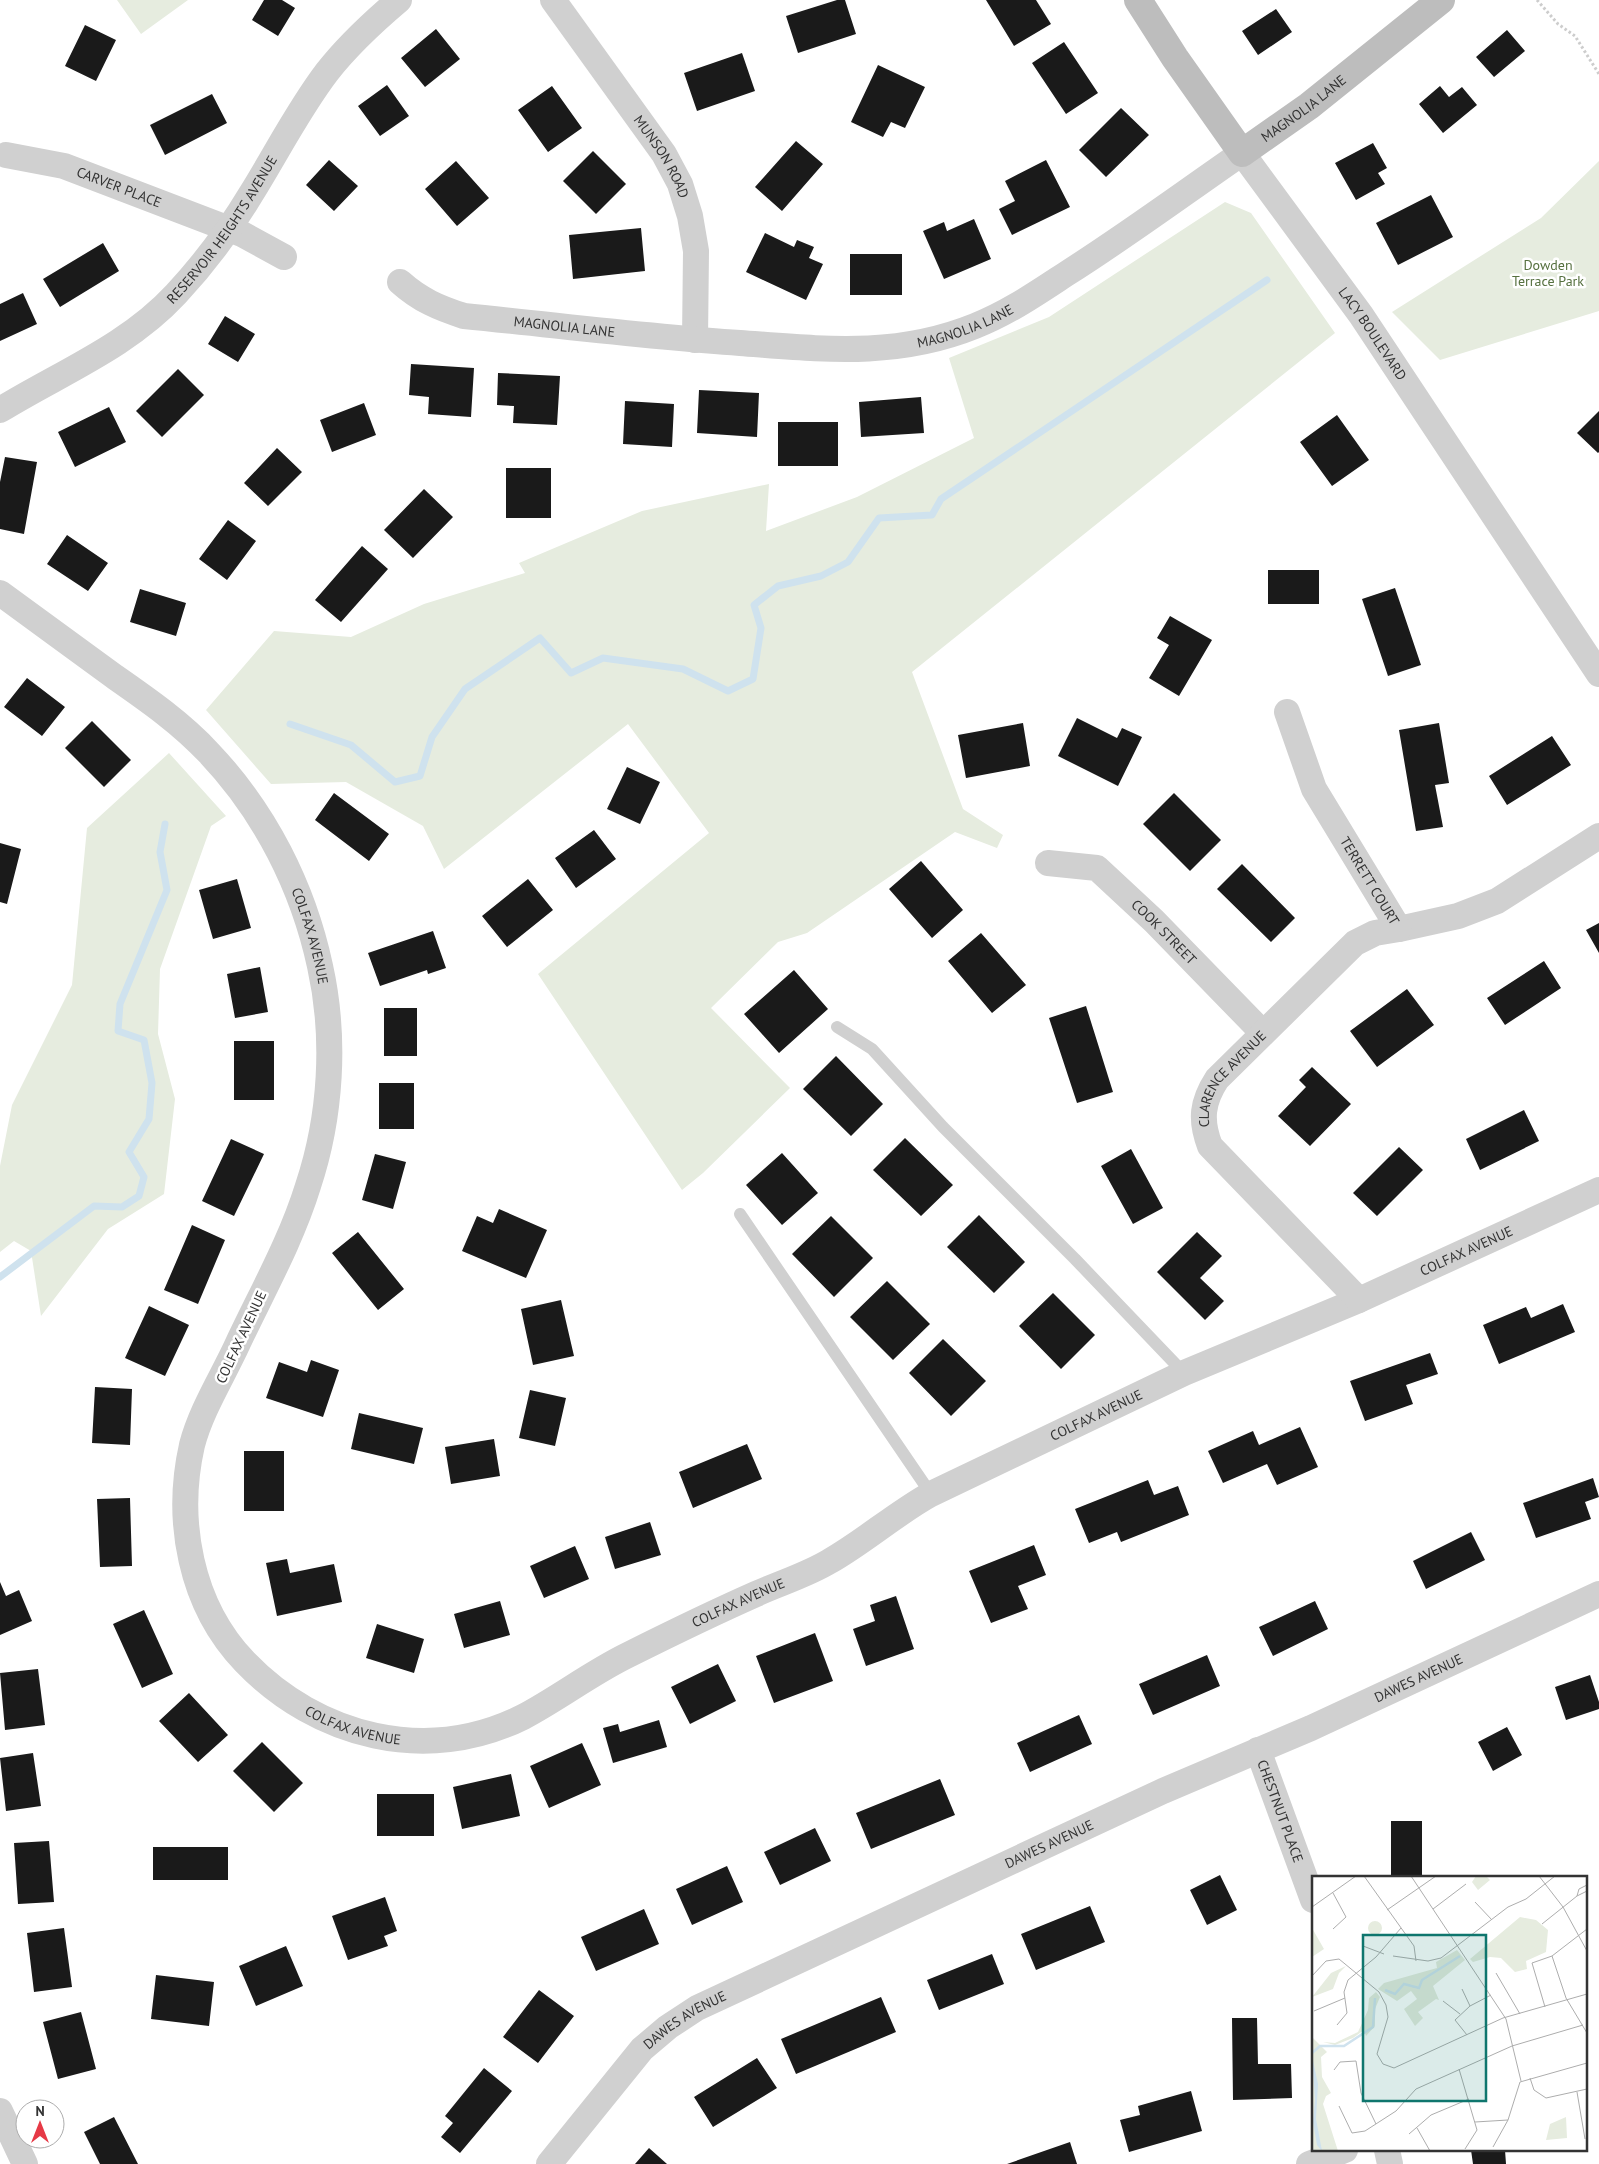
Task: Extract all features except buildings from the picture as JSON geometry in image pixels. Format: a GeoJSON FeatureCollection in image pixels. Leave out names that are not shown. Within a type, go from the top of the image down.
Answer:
{"type":"FeatureCollection","features":[{"type":"Feature","properties":{"kind":"street","name":"RESERVOIR HEIGHTS AVENUE"},"geometry":{"type":"LineString","coordinates":[[0,410],[109,349],[145,323],[176,294],[227,230],[327,72],[355,39],[399,0]]}},
{"type":"Feature","properties":{"kind":"street","name":"MUNSON ROAD"},"geometry":{"type":"LineString","coordinates":[[553,0],[664,154],[680,184],[690,216],[696,251],[695,340]]}},
{"type":"Feature","properties":{"kind":"street","name":"LACY BOULEVARD"},"geometry":{"type":"LineString","coordinates":[[1138,0],[1175,58],[1242,153],[1361,315],[1599,674]]}},
{"type":"Feature","properties":{"kind":"street","name":"MAGNOLIA LANE"},"geometry":{"type":"LineString","coordinates":[[400,282],[416,296],[438,308],[464,316],[695,340],[846,351],[900,346],[935,339],[975,326],[1014,308],[1082,264],[1310,106],[1441,0]]}},
{"type":"Feature","properties":{"kind":"street","name":"CARVER PLACE"},"geometry":{"type":"LineString","coordinates":[[6,154],[64,166],[227,230],[242,234],[284,256]]}},
{"type":"Feature","properties":{"kind":"street","name":"COLFAX AVENUE"},"geometry":{"type":"LineString","coordinates":[[0,593],[173,719],[210,753],[243,793],[271,837],[295,884],[308,920],[321,970],[328,1027],[328,1077],[322,1132],[309,1185],[292,1232],[197,1431],[186,1479],[184,1518],[190,1557],[202,1594],[219,1628],[238,1655],[264,1682],[294,1704],[327,1722],[376,1737],[412,1740],[451,1738],[489,1730],[522,1717],[623,1657],[829,1562],[902,1510],[931,1494],[1184,1374],[1358,1300],[1599,1190]]}},
{"type":"Feature","properties":{"kind":"street","name":"TERRETT COURT"},"geometry":{"type":"LineString","coordinates":[[1288,712],[1314,789],[1400,929],[1458,916],[1497,900],[1599,836]]}},
{"type":"Feature","properties":{"kind":"street","name":"COOK STREET"},"geometry":{"type":"LineString","coordinates":[[1048,863],[1097,868],[1154,921],[1263,1034]]}},
{"type":"Feature","properties":{"kind":"street","name":"CLARENCE AVENUE"},"geometry":{"type":"LineString","coordinates":[[1358,1300],[1210,1146],[1204,1129],[1203,1110],[1208,1093],[1217,1079],[1355,943],[1375,933],[1400,929]]}},
{"type":"Feature","properties":{"kind":"street","name":"DAWES AVENUE"},"geometry":{"type":"LineString","coordinates":[[549,2164],[642,2049],[668,2027],[697,2008],[1136,1804],[1599,1594]]}},
{"type":"Feature","properties":{"kind":"street","name":"CHESTNUT PLACE"},"geometry":{"type":"LineString","coordinates":[[1258,1750],[1312,1897]]}},
{"type":"Feature","properties":{"kind":"street"},"geometry":{"type":"LineString","coordinates":[[0,2111],[25,2164]]}},
{"type":"Feature","properties":{"kind":"street"},"geometry":{"type":"LineString","coordinates":[[1309,2164],[1340,2152]]}},
{"type":"Feature","properties":{"kind":"lane"},"geometry":{"type":"LineString","coordinates":[[838,1027],[872,1048],[943,1128],[1082,1266],[1184,1374]]}},
{"type":"Feature","properties":{"kind":"lane"},"geometry":{"type":"LineString","coordinates":[[740,1214],[931,1494]]}},
{"type":"Feature","properties":{"kind":"path"},"geometry":{"type":"LineString","coordinates":[[1537,0],[1558,24],[1574,36],[1599,74]]}},
{"type":"Feature","properties":{"kind":"green space"},"geometry":{"type":"Polygon","coordinates":[[[117,0],[188,0],[141,34],[117,0]]]}},
{"type":"Feature","properties":{"kind":"green space","name":"Dowden Terrace Park"},"geometry":{"type":"Polygon","coordinates":[[[1599,161],[1599,311],[1440,360],[1392,312],[1541,218],[1599,161]]]}},
{"type":"Feature","properties":{"kind":"green space"},"geometry":{"type":"Polygon","coordinates":[[[1225,202],[1251,213],[1335,333],[912,672],[963,809],[1003,835],[997,848],[955,832],[807,933],[778,942],[711,1008],[790,1088],[703,1173],[682,1190],[538,974],[709,833],[628,724],[444,869],[423,826],[346,782],[271,784],[206,710],[274,631],[351,637],[424,604],[525,573],[519,563],[642,511],[769,484],[766,531],[857,497],[974,438],[949,358],[1049,317],[1225,202]]]}},
{"type":"Feature","properties":{"kind":"green space"},"geometry":{"type":"Polygon","coordinates":[[[169,753],[226,816],[211,826],[160,969],[158,1034],[175,1099],[164,1194],[108,1229],[41,1316],[31,1251],[14,1241],[0,1252],[0,1166],[12,1105],[72,985],[87,828],[169,753]]]}},
{"type":"Feature","properties":{"kind":"waterway"},"geometry":{"type":"LineString","coordinates":[[290,724],[351,745],[395,782],[420,776],[432,737],[465,689],[540,638],[571,673],[603,658],[683,669],[728,691],[753,679],[761,628],[754,605],[778,586],[821,576],[848,562],[879,518],[932,515],[941,499],[1267,280]]}},
{"type":"Feature","properties":{"kind":"waterway"},"geometry":{"type":"LineString","coordinates":[[0,1277],[94,1206],[122,1207],[139,1196],[144,1177],[129,1152],[149,1119],[152,1083],[144,1040],[118,1031],[120,1004],[167,890],[160,852],[165,824]]}}]}
